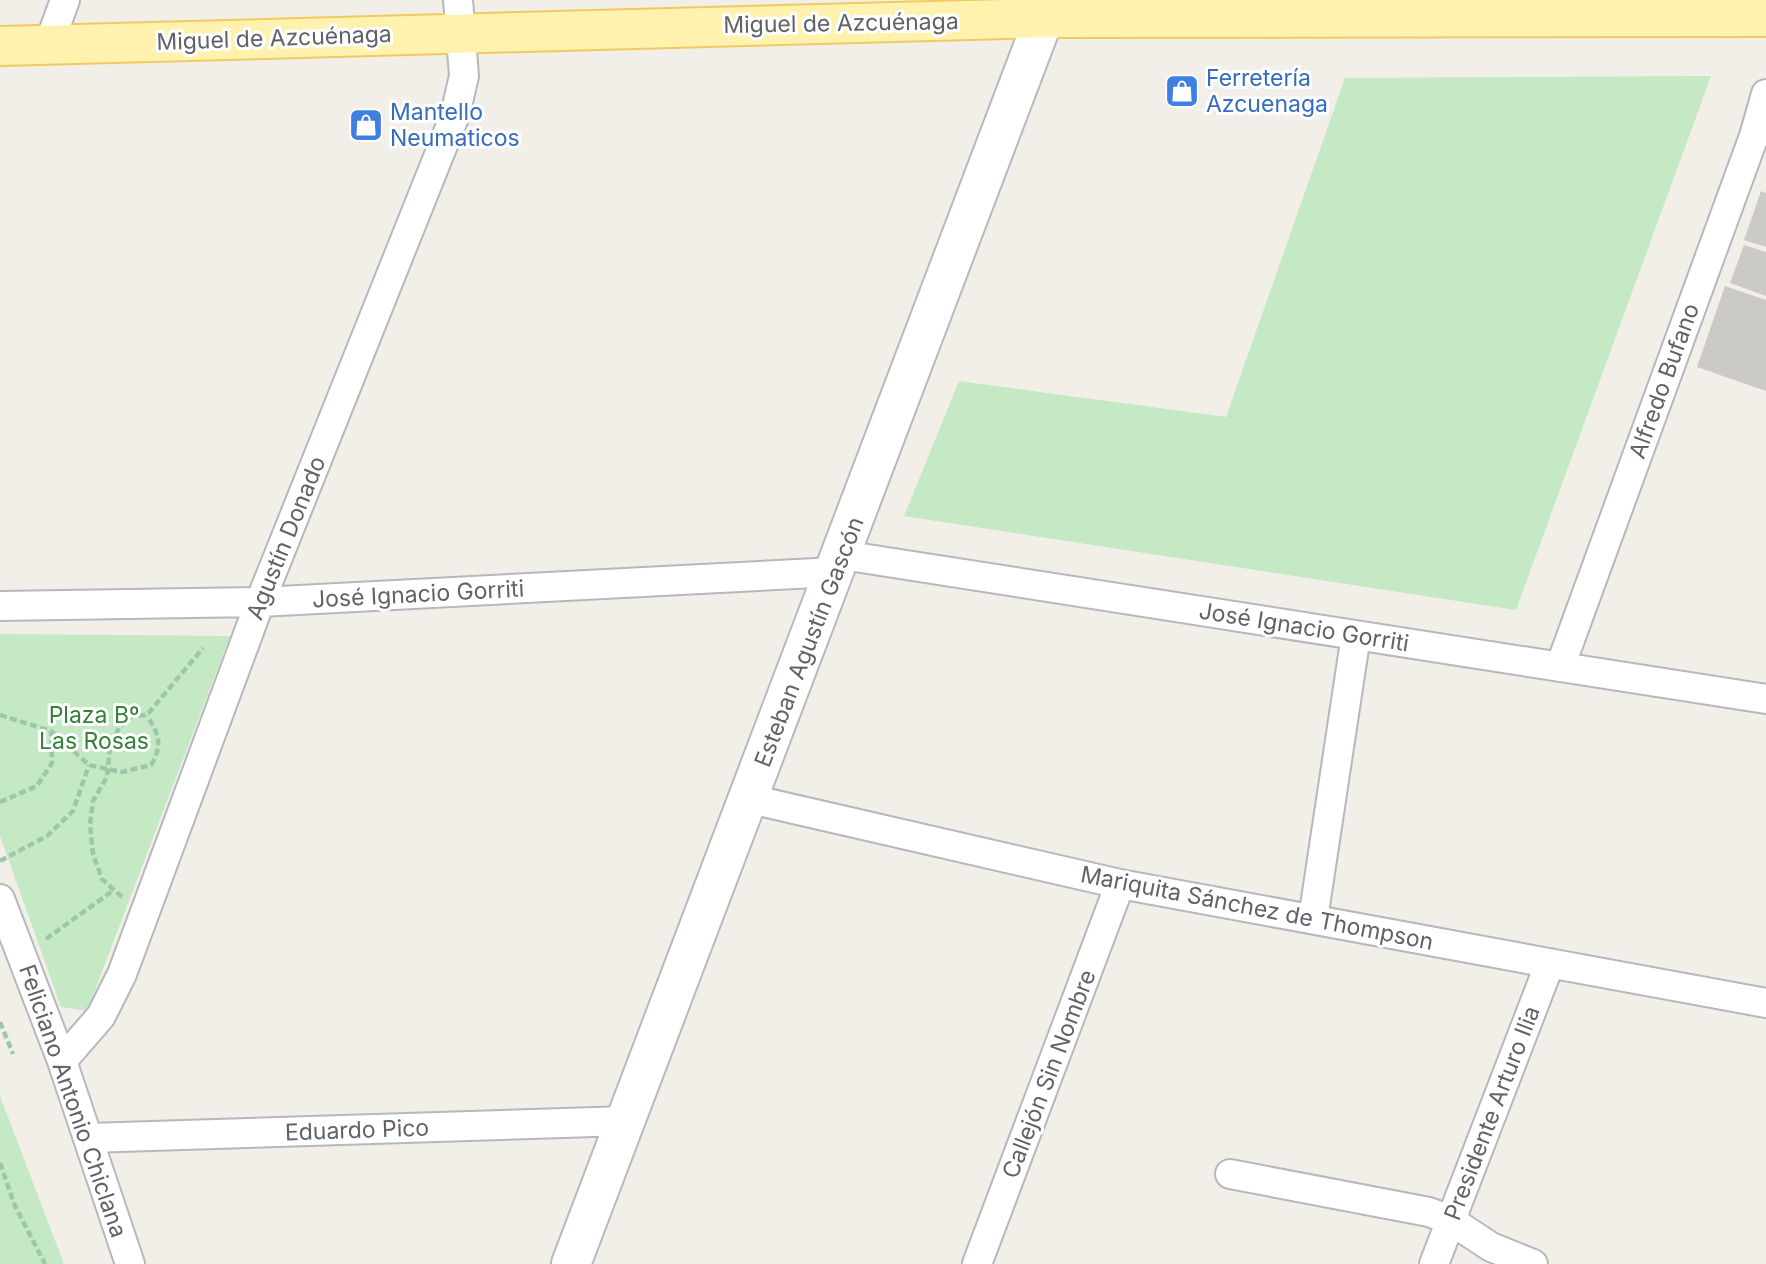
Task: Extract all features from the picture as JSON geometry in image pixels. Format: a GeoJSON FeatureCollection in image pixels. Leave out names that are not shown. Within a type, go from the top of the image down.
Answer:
{"type":"FeatureCollection","features":[{"type":"Feature","properties":{"kind":"main road","name":"Miguel de Azcuénaga"},"geometry":{"type":"LineString","coordinates":[[0,46],[460,17],[1044,18],[1654,9],[1766,18]]}},
{"type":"Feature","properties":{"kind":"street"},"geometry":{"type":"LineString","coordinates":[[49,44],[65,0]]}},
{"type":"Feature","properties":{"kind":"street","name":"Agustín Donado"},"geometry":{"type":"LineString","coordinates":[[62,1062],[101,1016],[122,974],[260,602],[455,115],[464,76],[460,17]]}},
{"type":"Feature","properties":{"kind":"street","name":"Esteban Agustín Gascón"},"geometry":{"type":"LineString","coordinates":[[571,1264],[750,799],[1044,18]]}},
{"type":"Feature","properties":{"kind":"street","name":"Alfredo Bufano"},"geometry":{"type":"LineString","coordinates":[[1560,667],[1749,149],[1766,93]]}},
{"type":"Feature","properties":{"kind":"street","name":"José Ignacio Gorriti"},"geometry":{"type":"LineString","coordinates":[[0,606],[260,602],[839,563],[1356,635],[1766,699]]}},
{"type":"Feature","properties":{"kind":"street"},"geometry":{"type":"LineString","coordinates":[[1313,919],[1356,635]]}},
{"type":"Feature","properties":{"kind":"street","name":"Mariquita Sánchez de Thompson"},"geometry":{"type":"LineString","coordinates":[[750,799],[1120,884],[1766,1003]]}},
{"type":"Feature","properties":{"kind":"street","name":"Callejón Sin Nombre"},"geometry":{"type":"LineString","coordinates":[[977,1264],[1120,884]]}},
{"type":"Feature","properties":{"kind":"street","name":"Feliciano Antonio Chiclana"},"geometry":{"type":"LineString","coordinates":[[0,899],[62,1062],[130,1264]]}},
{"type":"Feature","properties":{"kind":"street","name":"Presidente Arturo Ilia"},"geometry":{"type":"LineString","coordinates":[[1434,1264],[1550,963]]}},
{"type":"Feature","properties":{"kind":"street","name":"Eduardo Pico"},"geometry":{"type":"LineString","coordinates":[[88,1138],[627,1121]]}},
{"type":"Feature","properties":{"kind":"street"},"geometry":{"type":"LineString","coordinates":[[1230,1174],[1429,1212],[1450,1220],[1491,1247],[1533,1264]]}},
{"type":"Feature","properties":{"kind":"path"},"geometry":{"type":"LineString","coordinates":[[122,897],[102,879],[93,854],[90,824],[93,801],[109,769],[110,747],[119,728],[132,716],[147,715],[203,648]]}},
{"type":"Feature","properties":{"kind":"path"},"geometry":{"type":"LineString","coordinates":[[0,715],[51,731],[89,765],[122,772],[151,765],[159,752],[158,733],[147,715]]}},
{"type":"Feature","properties":{"kind":"path"},"geometry":{"type":"LineString","coordinates":[[0,802],[37,786],[52,763],[51,731]]}},
{"type":"Feature","properties":{"kind":"path"},"geometry":{"type":"LineString","coordinates":[[0,862],[47,836],[73,811],[89,765]]}},
{"type":"Feature","properties":{"kind":"path"},"geometry":{"type":"LineString","coordinates":[[23,954],[114,890]]}},
{"type":"Feature","properties":{"kind":"path"},"geometry":{"type":"LineString","coordinates":[[0,1022],[13,1054]]}},
{"type":"Feature","properties":{"kind":"path"},"geometry":{"type":"LineString","coordinates":[[0,1163],[15,1206],[45,1264]]}},
{"type":"Feature","properties":{"kind":"green space"},"geometry":{"type":"Polygon","coordinates":[[[1711,76],[1516,610],[904,516],[959,381],[1226,417],[1345,78],[1711,76]]]}},
{"type":"Feature","properties":{"kind":"green space","name":"Plaza Bº Las Rosas"},"geometry":{"type":"Polygon","coordinates":[[[0,634],[230,636],[87,1011],[61,1007],[0,836],[0,634]]]}},
{"type":"Feature","properties":{"kind":"green space"},"geometry":{"type":"Polygon","coordinates":[[[0,1096],[64,1264],[0,1264],[0,1096]]]}},
{"type":"Feature","properties":{"kind":"building"},"geometry":{"type":"Polygon","coordinates":[[[1761,191],[1766,193],[1766,247],[1744,240],[1761,191]]]}},
{"type":"Feature","properties":{"kind":"building"},"geometry":{"type":"Polygon","coordinates":[[[1744,245],[1766,252],[1766,296],[1730,283],[1744,245]]]}},
{"type":"Feature","properties":{"kind":"building"},"geometry":{"type":"Polygon","coordinates":[[[1725,286],[1766,300],[1766,391],[1697,367],[1725,286]]]}},
{"type":"Feature","properties":{"kind":"place","name":"Ferretería Azcuenaga"},"geometry":{"type":"Point","coordinates":[1182,91]}},
{"type":"Feature","properties":{"kind":"place","name":"Mantello Neumaticos"},"geometry":{"type":"Point","coordinates":[366,125]}}]}
